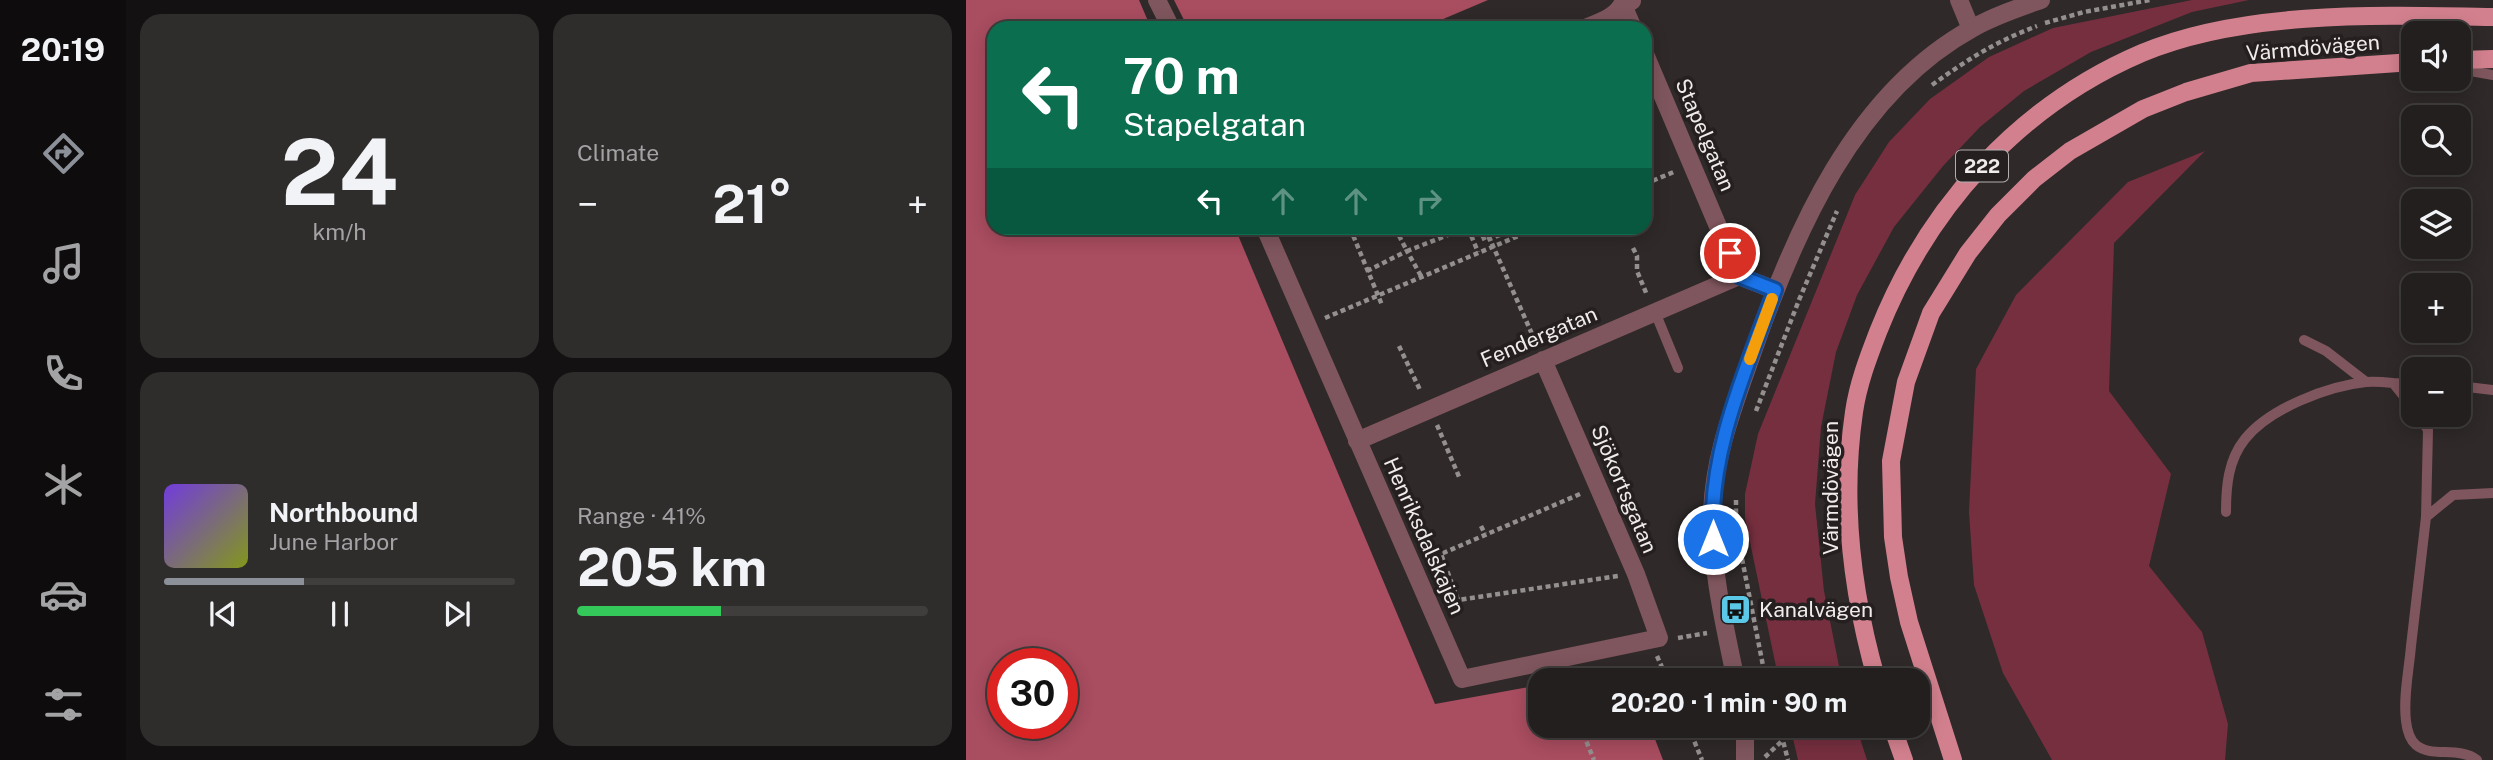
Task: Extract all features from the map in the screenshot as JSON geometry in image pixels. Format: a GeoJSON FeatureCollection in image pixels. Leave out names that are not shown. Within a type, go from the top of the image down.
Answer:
{"type":"FeatureCollection","features":[{"type":"Feature","properties":{"kind":"main road","name":"Värmdövägen"},"geometry":{"type":"LineString","coordinates":[[1874,668],[1861,621],[1850,532],[1850,445],[1854,410],[1861,376],[1892,297],[1937,218],[1969,178],[2040,113],[2078,87],[2142,53],[2193,37],[2245,26],[2336,17],[2493,17]]}},
{"type":"Feature","properties":{"kind":"main road"},"geometry":{"type":"LineString","coordinates":[[2471,60],[2493,59]]}},
{"type":"Feature","properties":{"kind":"main road","name":"Värmdövägen"},"geometry":{"type":"LineString","coordinates":[[1953,760],[1906,611],[1893,537],[1891,461],[1906,382],[1931,313],[1968,253],[1998,215],[2034,179],[2070,151],[2143,109],[2186,92],[2251,73],[2401,63]]}},
{"type":"Feature","properties":{"kind":"main road"},"geometry":{"type":"LineString","coordinates":[[1896,738],[1904,760]]}},
{"type":"Feature","properties":{"kind":"street"},"geometry":{"type":"LineString","coordinates":[[1157,0],[1168,21]]}},
{"type":"Feature","properties":{"kind":"street"},"geometry":{"type":"LineString","coordinates":[[1959,0],[1971,29]]}},
{"type":"Feature","properties":{"kind":"street"},"geometry":{"type":"LineString","coordinates":[[1733,668],[1716,582],[1712,517],[1716,473],[1726,428],[1775,290],[1812,207],[1844,152],[1877,108],[1917,69],[1971,29],[1993,17],[2041,0]]}},
{"type":"Feature","properties":{"kind":"street"},"geometry":{"type":"LineString","coordinates":[[1602,21],[1627,2],[1631,21]]}},
{"type":"Feature","properties":{"kind":"street","name":"Stapelgatan"},"geometry":{"type":"LineString","coordinates":[[1652,71],[1739,276]]}},
{"type":"Feature","properties":{"kind":"street","name":"Henriksdalskajen"},"geometry":{"type":"LineString","coordinates":[[1268,235],[1462,679],[1659,638]]}},
{"type":"Feature","properties":{"kind":"street"},"geometry":{"type":"LineString","coordinates":[[1739,276],[1775,290]]}},
{"type":"Feature","properties":{"kind":"street","name":"Fendergatan"},"geometry":{"type":"LineString","coordinates":[[1357,441],[1739,276]]}},
{"type":"Feature","properties":{"kind":"street","name":"Sjökortsgatan"},"geometry":{"type":"LineString","coordinates":[[1544,360],[1636,574],[1659,638]]}},
{"type":"Feature","properties":{"kind":"street"},"geometry":{"type":"LineString","coordinates":[[1745,738],[1745,760]]}},
{"type":"Feature","properties":{"kind":"lane"},"geometry":{"type":"LineString","coordinates":[[2471,71],[2493,75]]}},
{"type":"Feature","properties":{"kind":"lane"},"geometry":{"type":"LineString","coordinates":[[1655,312],[1678,368]]}},
{"type":"Feature","properties":{"kind":"lane"},"geometry":{"type":"LineString","coordinates":[[2304,340],[2337,358],[2366,382]]}},
{"type":"Feature","properties":{"kind":"lane"},"geometry":{"type":"LineString","coordinates":[[2226,512],[2226,482],[2245,440],[2273,415],[2320,392],[2366,382],[2401,383]]}},
{"type":"Feature","properties":{"kind":"lane"},"geometry":{"type":"LineString","coordinates":[[2393,383],[2401,393]]}},
{"type":"Feature","properties":{"kind":"lane"},"geometry":{"type":"LineString","coordinates":[[2471,387],[2493,390]]}},
{"type":"Feature","properties":{"kind":"lane"},"geometry":{"type":"LineString","coordinates":[[2426,427],[2426,517],[2406,689],[2405,719],[2409,736],[2418,747],[2472,755],[2477,760]]}},
{"type":"Feature","properties":{"kind":"lane"},"geometry":{"type":"LineString","coordinates":[[2426,517],[2454,495],[2493,493]]}},
{"type":"Feature","properties":{"kind":"path"},"geometry":{"type":"LineString","coordinates":[[1929,87],[1981,50],[2003,39],[2044,23],[2084,12],[2150,0]]}},
{"type":"Feature","properties":{"kind":"path"},"geometry":{"type":"LineString","coordinates":[[1652,181],[1670,174]]}},
{"type":"Feature","properties":{"kind":"path"},"geometry":{"type":"LineString","coordinates":[[1754,417],[1799,300],[1843,200]]}},
{"type":"Feature","properties":{"kind":"path"},"geometry":{"type":"LineString","coordinates":[[1353,235],[1381,305]]}},
{"type":"Feature","properties":{"kind":"path"},"geometry":{"type":"LineString","coordinates":[[1399,235],[1421,276]]}},
{"type":"Feature","properties":{"kind":"path"},"geometry":{"type":"LineString","coordinates":[[1367,271],[1449,235]]}},
{"type":"Feature","properties":{"kind":"path"},"geometry":{"type":"LineString","coordinates":[[1470,235],[1478,252]]}},
{"type":"Feature","properties":{"kind":"path"},"geometry":{"type":"LineString","coordinates":[[1482,235],[1485,241],[1500,235]]}},
{"type":"Feature","properties":{"kind":"path"},"geometry":{"type":"LineString","coordinates":[[1488,235],[1544,360]]}},
{"type":"Feature","properties":{"kind":"path"},"geometry":{"type":"LineString","coordinates":[[1325,318],[1519,235]]}},
{"type":"Feature","properties":{"kind":"path"},"geometry":{"type":"LineString","coordinates":[[1633,248],[1637,271],[1655,312]]}},
{"type":"Feature","properties":{"kind":"path"},"geometry":{"type":"LineString","coordinates":[[1399,346],[1427,403]]}},
{"type":"Feature","properties":{"kind":"path"},"geometry":{"type":"LineString","coordinates":[[1432,414],[1460,479]]}},
{"type":"Feature","properties":{"kind":"path"},"geometry":{"type":"LineString","coordinates":[[1598,486],[1441,554],[1458,600],[1605,579]]}},
{"type":"Feature","properties":{"kind":"path"},"geometry":{"type":"LineString","coordinates":[[1735,496],[1736,528],[1763,668]]}},
{"type":"Feature","properties":{"kind":"path"},"geometry":{"type":"LineString","coordinates":[[1481,526],[1485,534]]}},
{"type":"Feature","properties":{"kind":"path"},"geometry":{"type":"LineString","coordinates":[[1682,638],[1705,633]]}},
{"type":"Feature","properties":{"kind":"path"},"geometry":{"type":"LineString","coordinates":[[1585,738],[1594,760]]}},
{"type":"Feature","properties":{"kind":"path"},"geometry":{"type":"LineString","coordinates":[[1693,738],[1702,760]]}},
{"type":"Feature","properties":{"kind":"path"},"geometry":{"type":"LineString","coordinates":[[1762,760],[1783,740],[1788,760]]}},
{"type":"Feature","properties":{"kind":"shaded area"},"geometry":{"type":"Polygon","coordinates":[[[966,0],[1139,0],[1148,21],[987,21],[987,235],[1238,235],[1435,704],[1528,687],[1528,738],[1655,738],[1663,760],[966,760],[966,0]]]}},
{"type":"Feature","properties":{"kind":"shaded area"},"geometry":{"type":"Polygon","coordinates":[[[1174,0],[1488,0],[1438,21],[1184,21],[1174,0]]]}},
{"type":"Feature","properties":{"kind":"shaded area"},"geometry":{"type":"Polygon","coordinates":[[[2192,0],[2249,0],[2192,12],[2091,52],[2024,91],[1980,127],[1943,166],[1894,227],[1857,295],[1836,352],[1821,427],[1815,504],[1824,591],[1839,668],[1776,668],[1745,518],[1745,494],[1758,434],[1855,195],[1889,142],[1930,99],[1989,57],[2053,28],[2192,0]]]}},
{"type":"Feature","properties":{"kind":"shaded area"},"geometry":{"type":"Polygon","coordinates":[[[2205,151],[2114,243],[2109,391],[2171,474],[2149,566],[2202,632],[2228,724],[2225,760],[2052,760],[2003,673],[1974,585],[1969,512],[1976,369],[2016,295],[2128,182],[2205,151]]]}},
{"type":"Feature","properties":{"kind":"shaded area"},"geometry":{"type":"Polygon","coordinates":[[[1793,738],[1860,738],[1867,760],[1798,760],[1793,738]]]}},
{"type":"Feature","properties":{"kind":"slow traffic"},"geometry":{"type":"LineString","coordinates":[[1750,359],[1772,299]]}},
{"type":"Feature","properties":{"kind":"place","name":"Kanalvägen"},"geometry":{"type":"Point","coordinates":[1736,610]}},
{"type":"Feature","properties":{"kind":"route"},"geometry":{"type":"LineString","coordinates":[[1713,539],[1716,473],[1726,428],[1775,290],[1739,276],[1730,253]]}}]}
